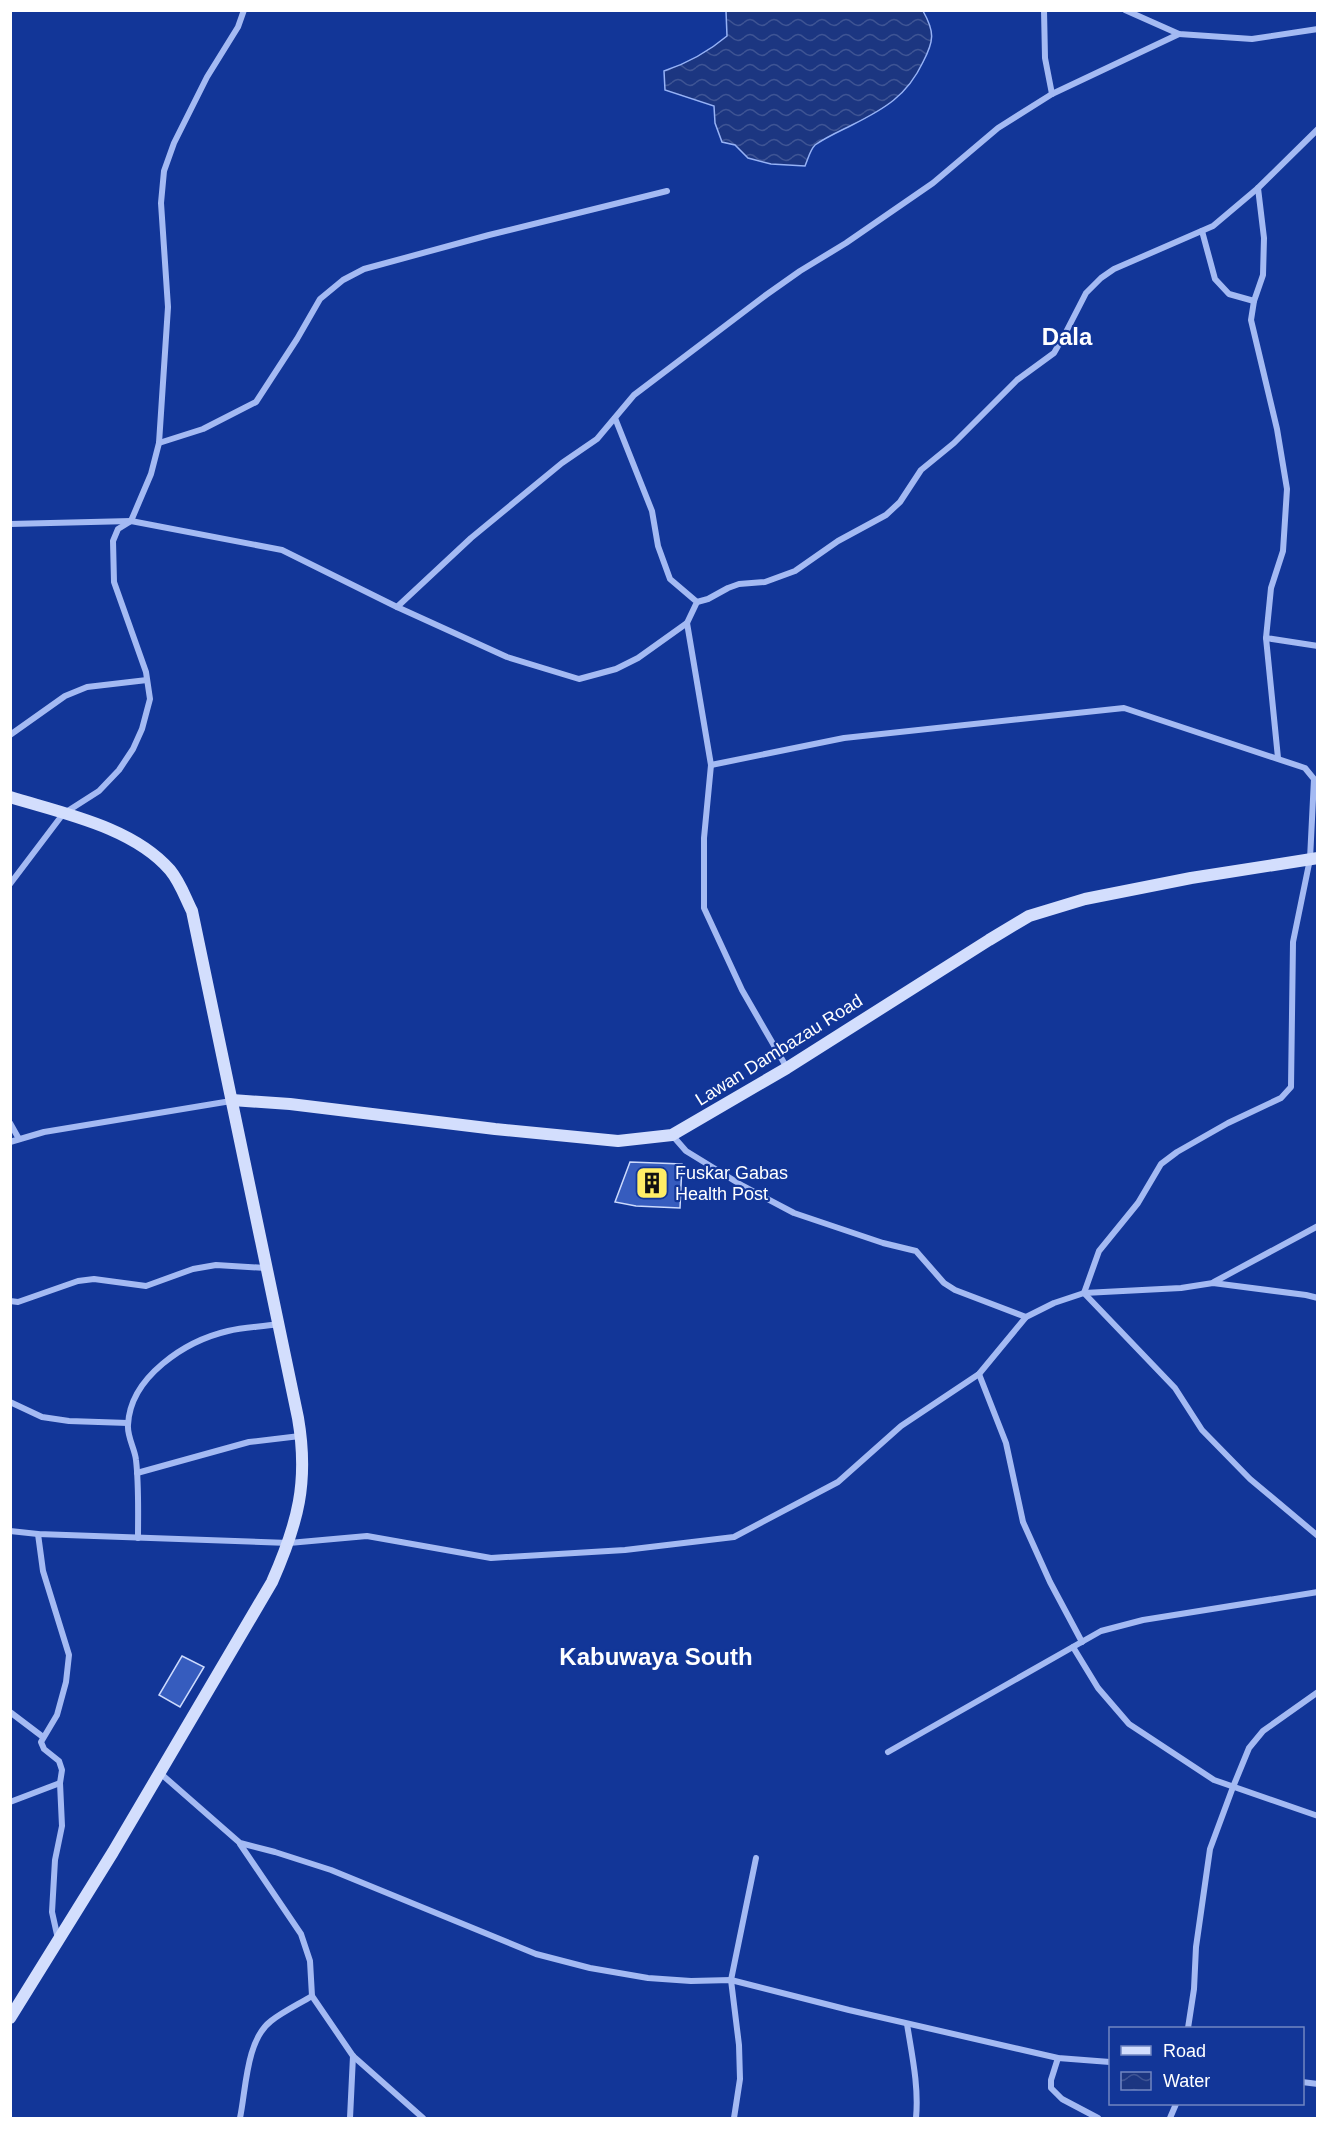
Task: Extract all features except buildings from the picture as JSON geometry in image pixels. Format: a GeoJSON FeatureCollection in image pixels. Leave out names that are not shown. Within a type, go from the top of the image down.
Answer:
{"type":"FeatureCollection","features":[{"type":"Feature","properties":{"kind":"main road"},"geometry":{"type":"LineString","coordinates":[[10,797],[113,830],[137,842],[170,870],[192,911],[301,1436],[302,1481],[300,1501],[289,1543],[272,1582],[160,1773],[10,2018]]}},
{"type":"Feature","properties":{"kind":"main road","name":"Lawan Dambazau Road"},"geometry":{"type":"LineString","coordinates":[[232,1100],[290,1104],[495,1129],[618,1141],[672,1135],[787,1068],[1029,916],[1085,899],[1191,878],[1314,859]]}},
{"type":"Feature","properties":{"kind":"street"},"geometry":{"type":"LineString","coordinates":[[10,884],[63,814],[99,791],[118,770],[133,748],[142,729],[150,699],[146,672],[114,582],[113,541],[118,529],[131,520],[151,474],[159,443],[168,307],[160,203],[164,171],[183,124],[207,77],[238,27],[244,10]]}},
{"type":"Feature","properties":{"kind":"street"},"geometry":{"type":"LineString","coordinates":[[1044,10],[1045,58],[1052,94]]}},
{"type":"Feature","properties":{"kind":"street"},"geometry":{"type":"LineString","coordinates":[[1125,10],[1179,34],[1252,39],[1317,29]]}},
{"type":"Feature","properties":{"kind":"street"},"geometry":{"type":"LineString","coordinates":[[398,607],[471,538],[562,463],[597,440],[634,395],[766,295],[933,183],[998,128],[1052,94],[1179,34]]}},
{"type":"Feature","properties":{"kind":"street"},"geometry":{"type":"LineString","coordinates":[[10,524],[131,520],[282,550],[507,657],[579,679],[616,669],[638,658],[687,623],[698,602],[739,584],[765,582],[795,572],[838,541],[886,515],[900,502],[921,470],[954,443],[1017,380],[1053,353],[1086,293],[1101,278],[1122,265],[1213,226],[1258,188],[1317,129]]}},
{"type":"Feature","properties":{"kind":"street"},"geometry":{"type":"LineString","coordinates":[[1258,188],[1264,238],[1263,275],[1254,301],[1251,320],[1277,429],[1287,489],[1283,551],[1271,588],[1266,638],[1278,758]]}},
{"type":"Feature","properties":{"kind":"street"},"geometry":{"type":"LineString","coordinates":[[159,443],[203,429],[256,402],[320,299],[343,280],[364,269],[667,191]]}},
{"type":"Feature","properties":{"kind":"street"},"geometry":{"type":"LineString","coordinates":[[1202,231],[1215,279],[1229,294],[1254,301]]}},
{"type":"Feature","properties":{"kind":"street"},"geometry":{"type":"LineString","coordinates":[[615,418],[652,511],[658,546],[670,579],[698,602]]}},
{"type":"Feature","properties":{"kind":"street"},"geometry":{"type":"LineString","coordinates":[[687,623],[711,765],[704,838],[704,908],[742,990],[787,1068]]}},
{"type":"Feature","properties":{"kind":"street"},"geometry":{"type":"LineString","coordinates":[[1266,638],[1317,646]]}},
{"type":"Feature","properties":{"kind":"street"},"geometry":{"type":"LineString","coordinates":[[10,735],[65,696],[87,687],[147,680]]}},
{"type":"Feature","properties":{"kind":"street"},"geometry":{"type":"LineString","coordinates":[[711,765],[844,738],[1124,708],[1305,768],[1314,779],[1314,859],[1293,942],[1290,1087],[1281,1098],[1228,1123],[1177,1152],[1161,1164],[1138,1203],[1099,1251],[1084,1293]]}},
{"type":"Feature","properties":{"kind":"street"},"geometry":{"type":"LineString","coordinates":[[10,1142],[44,1132],[232,1100]]}},
{"type":"Feature","properties":{"kind":"street"},"geometry":{"type":"LineString","coordinates":[[10,1123],[19,1139]]}},
{"type":"Feature","properties":{"kind":"street"},"geometry":{"type":"LineString","coordinates":[[672,1135],[686,1150],[743,1186],[794,1213],[883,1243],[916,1251],[944,1283],[955,1290],[1026,1317]]}},
{"type":"Feature","properties":{"kind":"street"},"geometry":{"type":"LineString","coordinates":[[1213,1283],[1317,1226]]}},
{"type":"Feature","properties":{"kind":"street"},"geometry":{"type":"LineString","coordinates":[[10,1301],[18,1302],[78,1281],[94,1279],[147,1286],[193,1269],[216,1265],[266,1269]]}},
{"type":"Feature","properties":{"kind":"street"},"geometry":{"type":"LineString","coordinates":[[10,1531],[289,1543],[367,1536],[491,1558],[625,1550],[734,1537],[838,1482],[901,1426],[979,1374],[1026,1317],[1054,1303],[1084,1293],[1181,1288],[1213,1283],[1317,1298]]}},
{"type":"Feature","properties":{"kind":"street"},"geometry":{"type":"LineString","coordinates":[[1084,1293],[1175,1389],[1202,1430],[1250,1479],[1317,1536]]}},
{"type":"Feature","properties":{"kind":"street"},"geometry":{"type":"LineString","coordinates":[[138,1538],[136,1457],[127,1428],[131,1405],[141,1387],[165,1361],[198,1342],[228,1331],[278,1324]]}},
{"type":"Feature","properties":{"kind":"street"},"geometry":{"type":"LineString","coordinates":[[979,1374],[1006,1443],[1023,1522],[1050,1582],[1082,1642]]}},
{"type":"Feature","properties":{"kind":"street"},"geometry":{"type":"LineString","coordinates":[[10,1402],[42,1417],[69,1421],[128,1422]]}},
{"type":"Feature","properties":{"kind":"street"},"geometry":{"type":"LineString","coordinates":[[137,1473],[249,1442],[301,1436]]}},
{"type":"Feature","properties":{"kind":"street"},"geometry":{"type":"LineString","coordinates":[[38,1534],[43,1571],[69,1655],[66,1682],[57,1715],[43,1737],[41,1746],[61,1764],[62,1826],[56,1860],[52,1912],[58,1940]]}},
{"type":"Feature","properties":{"kind":"street"},"geometry":{"type":"LineString","coordinates":[[888,1752],[1101,1631],[1143,1620],[1317,1592]]}},
{"type":"Feature","properties":{"kind":"street"},"geometry":{"type":"LineString","coordinates":[[1073,1647],[1098,1688],[1129,1724],[1214,1780],[1317,1816]]}},
{"type":"Feature","properties":{"kind":"street"},"geometry":{"type":"LineString","coordinates":[[1188,2027],[1194,1989],[1196,1947],[1210,1849],[1233,1786],[1249,1748],[1263,1731],[1317,1692]]}},
{"type":"Feature","properties":{"kind":"street"},"geometry":{"type":"LineString","coordinates":[[10,1712],[43,1737]]}},
{"type":"Feature","properties":{"kind":"street"},"geometry":{"type":"LineString","coordinates":[[160,1773],[240,1843],[301,1934],[310,1961],[312,1996],[353,2056],[423,2118]]}},
{"type":"Feature","properties":{"kind":"street"},"geometry":{"type":"LineString","coordinates":[[10,1802],[60,1783]]}},
{"type":"Feature","properties":{"kind":"street"},"geometry":{"type":"LineString","coordinates":[[240,1843],[331,1870],[536,1954],[590,1968],[648,1978],[691,1981],[731,1980],[907,2024],[1058,2058],[1109,2062]]}},
{"type":"Feature","properties":{"kind":"street"},"geometry":{"type":"LineString","coordinates":[[734,2118],[740,2079],[739,2045],[731,1980],[756,1858]]}},
{"type":"Feature","properties":{"kind":"street"},"geometry":{"type":"LineString","coordinates":[[240,2118],[249,2064],[257,2037],[270,2022],[312,1996]]}},
{"type":"Feature","properties":{"kind":"street"},"geometry":{"type":"LineString","coordinates":[[907,2024],[918,2102],[916,2118]]}},
{"type":"Feature","properties":{"kind":"street"},"geometry":{"type":"LineString","coordinates":[[350,2118],[353,2056]]}},
{"type":"Feature","properties":{"kind":"street"},"geometry":{"type":"LineString","coordinates":[[1058,2058],[1052,2088],[1062,2099],[1098,2118]]}},
{"type":"Feature","properties":{"kind":"water"},"geometry":{"type":"Polygon","coordinates":[[[726,11],[923,11],[930,25],[932,36],[927,55],[917,74],[894,100],[815,145],[805,166],[771,164],[748,158],[735,145],[722,142],[715,123],[714,106],[665,90],[664,71],[697,57],[727,36],[726,11]]]}},
{"type":"Feature","properties":{"kind":"place","name":"Fuskar Gabas Health Post"},"geometry":{"type":"Point","coordinates":[652,1183]}},
{"type":"Feature","properties":{"kind":"district","name":"Dala"},"geometry":{"type":"Point","coordinates":[1067,336]}},
{"type":"Feature","properties":{"kind":"district","name":"Kabuwaya South"},"geometry":{"type":"Point","coordinates":[656,1656]}}]}
